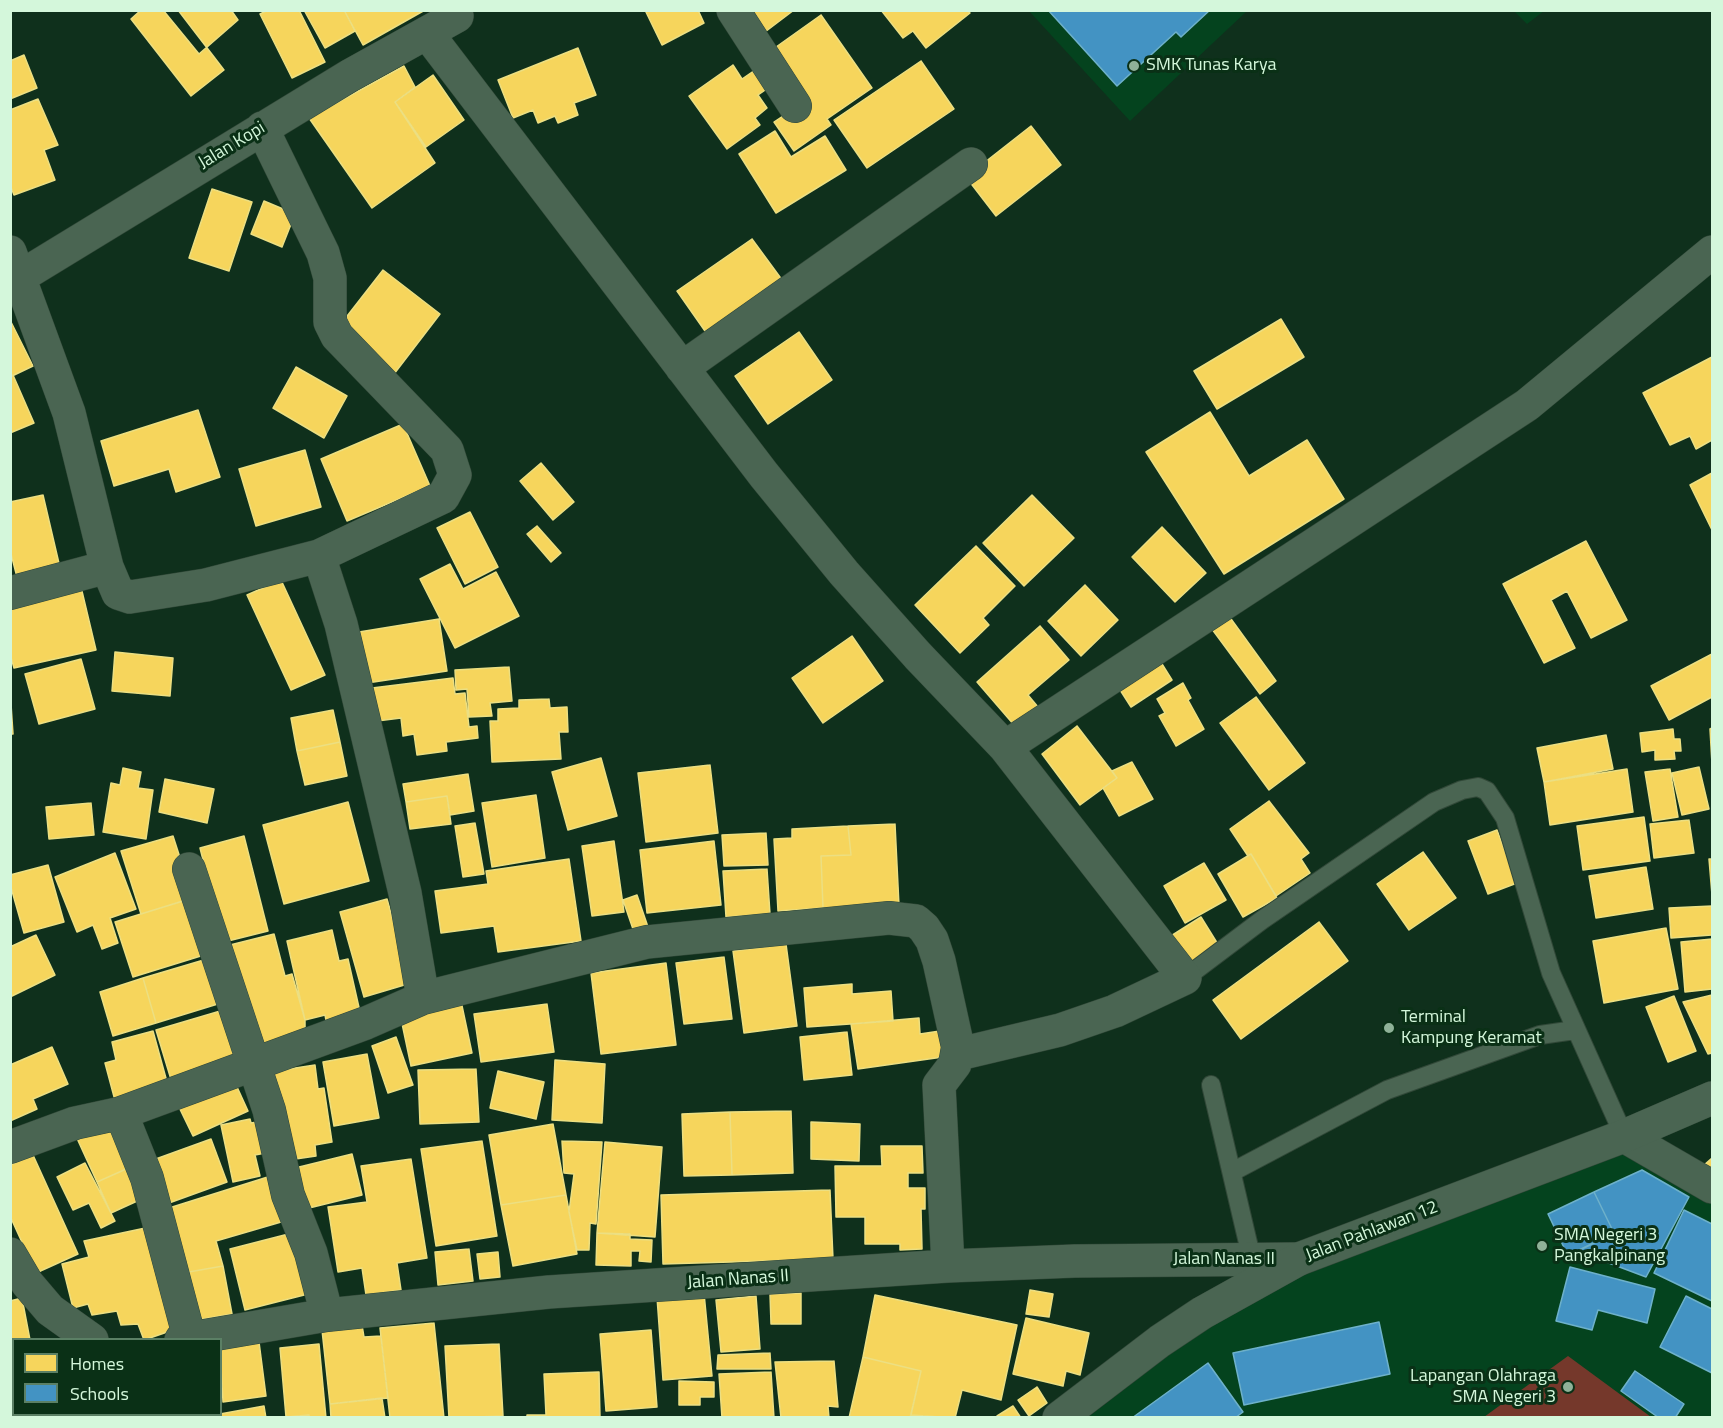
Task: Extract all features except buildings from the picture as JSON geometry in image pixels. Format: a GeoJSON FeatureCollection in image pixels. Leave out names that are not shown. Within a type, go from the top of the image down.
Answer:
{"type":"FeatureCollection","features":[{"type":"Feature","properties":{"kind":"street"},"geometry":{"type":"LineString","coordinates":[[734,10],[795,106]]}},
{"type":"Feature","properties":{"kind":"street","name":"Jalan Kopi"},"geometry":{"type":"LineString","coordinates":[[14,271],[460,12]]}},
{"type":"Feature","properties":{"kind":"street"},"geometry":{"type":"LineString","coordinates":[[427,33],[682,368],[844,573],[918,656],[1005,747],[1185,978],[1142,1000],[1071,1026],[958,1054]]}},
{"type":"Feature","properties":{"kind":"street"},"geometry":{"type":"LineString","coordinates":[[14,271],[69,413],[111,582],[118,593],[130,597],[206,585],[319,556],[443,497],[454,476],[447,450],[337,336],[330,322],[330,278],[324,254],[262,128]]}},
{"type":"Feature","properties":{"kind":"street"},"geometry":{"type":"LineString","coordinates":[[682,368],[971,164]]}},
{"type":"Feature","properties":{"kind":"street"},"geometry":{"type":"LineString","coordinates":[[1005,747],[1527,405],[1713,252]]}},
{"type":"Feature","properties":{"kind":"street"},"geometry":{"type":"LineString","coordinates":[[319,556],[341,624],[405,893],[423,998]]}},
{"type":"Feature","properties":{"kind":"street"},"geometry":{"type":"LineString","coordinates":[[10,593],[107,567]]}},
{"type":"Feature","properties":{"kind":"street"},"geometry":{"type":"LineString","coordinates":[[189,868],[269,1110],[288,1195],[311,1253],[327,1315]]}},
{"type":"Feature","properties":{"kind":"street"},"geometry":{"type":"LineString","coordinates":[[10,1147],[75,1123],[121,1113],[366,1023],[423,998],[647,942],[903,918],[916,921],[932,940],[958,1054],[955,1064],[939,1085],[948,1266]]}},
{"type":"Feature","properties":{"kind":"street","name":"Jalan Pahlawan 12"},"geometry":{"type":"LineString","coordinates":[[1059,1418],[1194,1318],[1299,1259],[1624,1136],[1713,1098]]}},
{"type":"Feature","properties":{"kind":"street"},"geometry":{"type":"LineString","coordinates":[[121,1113],[147,1178],[185,1338]]}},
{"type":"Feature","properties":{"kind":"street"},"geometry":{"type":"LineString","coordinates":[[1624,1136],[1713,1187]]}},
{"type":"Feature","properties":{"kind":"street"},"geometry":{"type":"LineString","coordinates":[[11,1255],[27,1283],[50,1310],[89,1338]]}},
{"type":"Feature","properties":{"kind":"street","name":"Jalan Nanas II"},"geometry":{"type":"LineString","coordinates":[[185,1338],[327,1315],[549,1292],[948,1266],[1076,1261],[1299,1259]]}},
{"type":"Feature","properties":{"kind":"lane"},"geometry":{"type":"LineString","coordinates":[[1185,978],[1262,920],[1434,802],[1462,790],[1478,787],[1487,791],[1505,818],[1551,973],[1624,1136]]}},
{"type":"Feature","properties":{"kind":"lane"},"geometry":{"type":"LineString","coordinates":[[1232,1172],[1387,1090],[1540,1035],[1575,1030]]}},
{"type":"Feature","properties":{"kind":"lane"},"geometry":{"type":"LineString","coordinates":[[1211,1085],[1252,1260]]}},
{"type":"Feature","properties":{"kind":"shaded area","name":"SMK Tunas Karya"},"geometry":{"type":"Polygon","coordinates":[[[1029,11],[1247,11],[1130,121],[1029,11]]]}},
{"type":"Feature","properties":{"kind":"shaded area"},"geometry":{"type":"Polygon","coordinates":[[[1514,11],[1544,11],[1527,24],[1514,11]]]}},
{"type":"Feature","properties":{"kind":"shaded area","name":"SMA Negeri 3 Pangkalpinang"},"geometry":{"type":"Polygon","coordinates":[[[1620,1150],[1712,1199],[1712,1417],[1087,1418],[1250,1292],[1620,1150]]]}},
{"type":"Feature","properties":{"kind":"shaded area","name":"Lapangan Olahraga SMA Negeri 3"},"geometry":{"type":"Polygon","coordinates":[[[1568,1356],[1651,1417],[1484,1417],[1568,1356]]]}},
{"type":"Feature","properties":{"kind":"place","name":"SMK Tunas Karya"},"geometry":{"type":"Point","coordinates":[1134,66]}},
{"type":"Feature","properties":{"kind":"place","name":"Terminal Kampung Keramat"},"geometry":{"type":"Point","coordinates":[1389,1028]}},
{"type":"Feature","properties":{"kind":"place","name":"SMA Negeri 3 Pangkalpinang"},"geometry":{"type":"Point","coordinates":[1542,1246]}},
{"type":"Feature","properties":{"kind":"place","name":"Lapangan Olahraga SMA Negeri 3"},"geometry":{"type":"Point","coordinates":[1568,1387]}}]}
